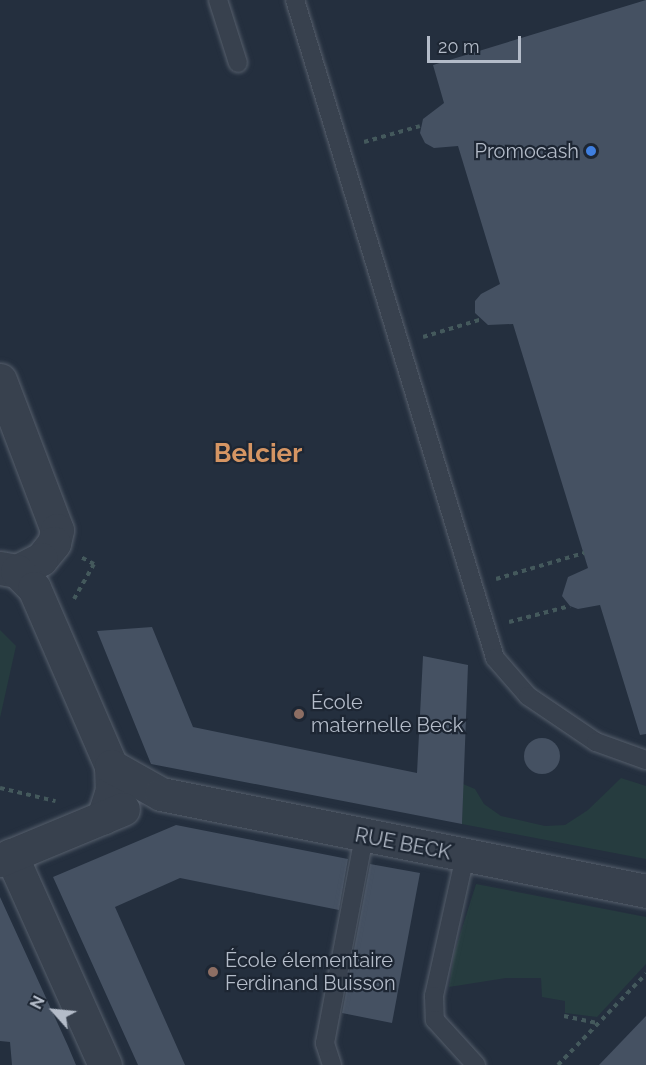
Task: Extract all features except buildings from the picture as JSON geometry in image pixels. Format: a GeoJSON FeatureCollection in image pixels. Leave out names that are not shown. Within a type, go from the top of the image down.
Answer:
{"type":"FeatureCollection","features":[{"type":"Feature","properties":{"kind":"street"},"geometry":{"type":"LineString","coordinates":[[0,380],[57,530],[54,543],[40,559],[9,569]]}},
{"type":"Feature","properties":{"kind":"street"},"geometry":{"type":"LineString","coordinates":[[9,569],[34,588],[111,766],[112,790],[103,818]]}},
{"type":"Feature","properties":{"kind":"street","name":"RUE BECK"},"geometry":{"type":"LineString","coordinates":[[111,766],[161,794],[364,837],[646,891]]}},
{"type":"Feature","properties":{"kind":"street"},"geometry":{"type":"LineString","coordinates":[[105,1065],[5,858],[161,794]]}},
{"type":"Feature","properties":{"kind":"lane"},"geometry":{"type":"LineString","coordinates":[[218,0],[238,63]]}},
{"type":"Feature","properties":{"kind":"lane"},"geometry":{"type":"LineString","coordinates":[[295,0],[495,658],[528,696],[596,742],[646,760]]}},
{"type":"Feature","properties":{"kind":"lane"},"geometry":{"type":"LineString","coordinates":[[332,1065],[325,1044],[364,837]]}},
{"type":"Feature","properties":{"kind":"lane"},"geometry":{"type":"LineString","coordinates":[[465,856],[434,996],[435,1020],[476,1065]]}},
{"type":"Feature","properties":{"kind":"path"},"geometry":{"type":"LineString","coordinates":[[340,148],[420,126]]}},
{"type":"Feature","properties":{"kind":"path"},"geometry":{"type":"LineString","coordinates":[[400,345],[479,320]]}},
{"type":"Feature","properties":{"kind":"path"},"geometry":{"type":"LineString","coordinates":[[473,586],[584,553]]}},
{"type":"Feature","properties":{"kind":"path"},"geometry":{"type":"LineString","coordinates":[[486,628],[570,606]]}},
{"type":"Feature","properties":{"kind":"path"},"geometry":{"type":"LineString","coordinates":[[558,1065],[646,974]]}},
{"type":"Feature","properties":{"kind":"path"},"geometry":{"type":"LineString","coordinates":[[564,1017],[599,1023]]}},
{"type":"Feature","properties":{"kind":"green space"},"geometry":{"type":"Polygon","coordinates":[[[0,630],[16,646],[0,718],[0,630]]]}},
{"type":"Feature","properties":{"kind":"green space"},"geometry":{"type":"Polygon","coordinates":[[[621,778],[646,786],[646,859],[462,824],[463,784],[475,789],[484,804],[501,816],[545,826],[565,825],[588,810],[621,778]]]}},
{"type":"Feature","properties":{"kind":"green space"},"geometry":{"type":"Polygon","coordinates":[[[476,884],[646,917],[646,964],[597,1017],[565,1013],[565,1001],[542,997],[541,978],[506,978],[449,987],[454,954],[476,884]]]}},
{"type":"Feature","properties":{"kind":"place","name":"Promocash"},"geometry":{"type":"Point","coordinates":[591,151]}},
{"type":"Feature","properties":{"kind":"place","name":"École maternelle Beck"},"geometry":{"type":"Point","coordinates":[299,714]}},
{"type":"Feature","properties":{"kind":"place","name":"École élementaire Ferdinand Buisson"},"geometry":{"type":"Point","coordinates":[213,972]}},
{"type":"Feature","properties":{"kind":"district","name":"Belcier"},"geometry":{"type":"Point","coordinates":[258,454]}}]}
